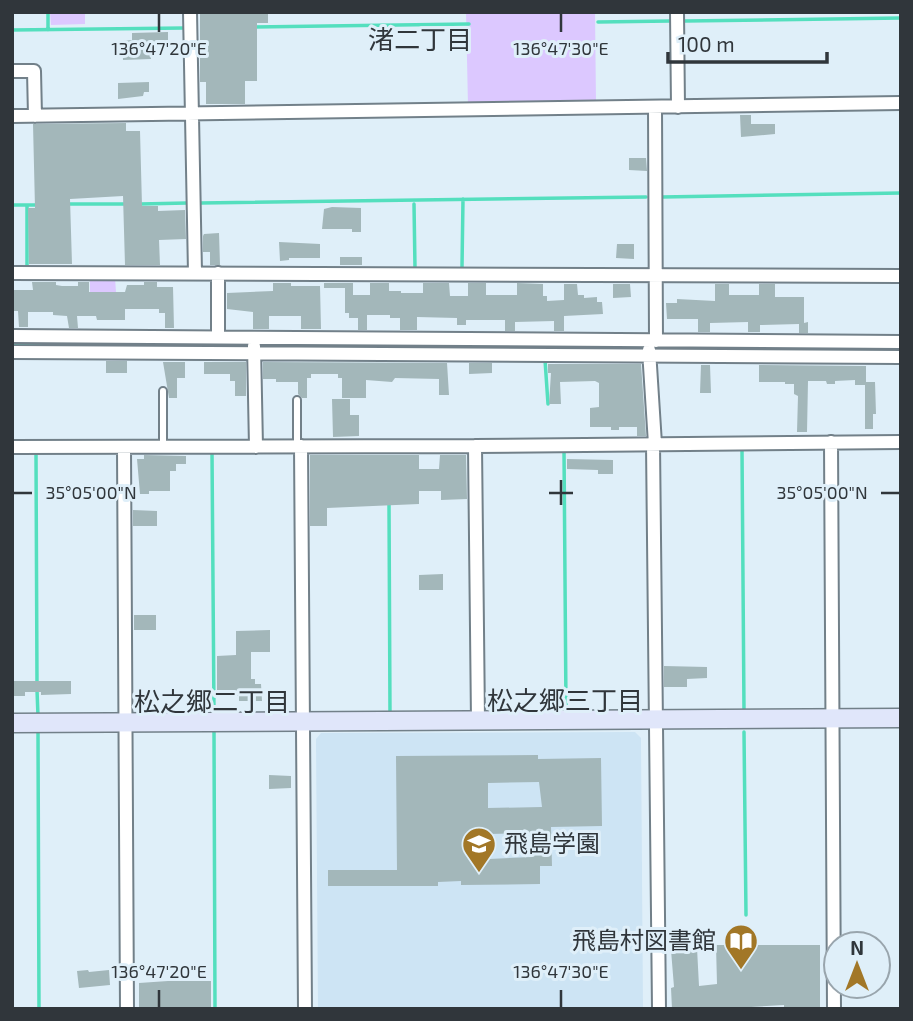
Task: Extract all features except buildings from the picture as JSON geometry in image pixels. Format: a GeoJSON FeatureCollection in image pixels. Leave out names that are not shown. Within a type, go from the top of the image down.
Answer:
{"type":"FeatureCollection","features":[{"type":"Feature","properties":{"kind":"street"},"geometry":{"type":"LineString","coordinates":[[190,12],[195,273]]}},
{"type":"Feature","properties":{"kind":"street"},"geometry":{"type":"LineString","coordinates":[[677,12],[678,107]]}},
{"type":"Feature","properties":{"kind":"street"},"geometry":{"type":"LineString","coordinates":[[12,71],[34,71],[35,116]]}},
{"type":"Feature","properties":{"kind":"street"},"geometry":{"type":"LineString","coordinates":[[12,116],[901,103]]}},
{"type":"Feature","properties":{"kind":"street"},"geometry":{"type":"LineString","coordinates":[[655,107],[655,275],[650,348],[654,444],[659,1009]]}},
{"type":"Feature","properties":{"kind":"street"},"geometry":{"type":"LineString","coordinates":[[12,273],[901,276]]}},
{"type":"Feature","properties":{"kind":"street"},"geometry":{"type":"LineString","coordinates":[[218,273],[218,337]]}},
{"type":"Feature","properties":{"kind":"street"},"geometry":{"type":"LineString","coordinates":[[12,336],[218,337],[254,346]]}},
{"type":"Feature","properties":{"kind":"street"},"geometry":{"type":"LineString","coordinates":[[12,352],[254,346],[650,348],[901,342]]}},
{"type":"Feature","properties":{"kind":"street"},"geometry":{"type":"LineString","coordinates":[[254,346],[256,447]]}},
{"type":"Feature","properties":{"kind":"street"},"geometry":{"type":"LineString","coordinates":[[650,348],[901,357]]}},
{"type":"Feature","properties":{"kind":"street"},"geometry":{"type":"LineString","coordinates":[[831,442],[834,1009]]}},
{"type":"Feature","properties":{"kind":"street"},"geometry":{"type":"LineString","coordinates":[[12,447],[901,442]]}},
{"type":"Feature","properties":{"kind":"street"},"geometry":{"type":"LineString","coordinates":[[299,446],[305,1009]]}},
{"type":"Feature","properties":{"kind":"street"},"geometry":{"type":"LineString","coordinates":[[475,446],[478,720]]}},
{"type":"Feature","properties":{"kind":"street"},"geometry":{"type":"LineString","coordinates":[[124,448],[127,1009]]}},
{"type":"Feature","properties":{"kind":"street"},"geometry":{"type":"LineString","coordinates":[[12,723],[901,718]]}},
{"type":"Feature","properties":{"kind":"lane"},"geometry":{"type":"LineString","coordinates":[[163,391],[163,447]]}},
{"type":"Feature","properties":{"kind":"lane"},"geometry":{"type":"LineString","coordinates":[[297,400],[299,446]]}},
{"type":"Feature","properties":{"kind":"shaded area"},"geometry":{"type":"Polygon","coordinates":[[[50,12],[85,12],[85,24],[51,25],[50,12]]]}},
{"type":"Feature","properties":{"kind":"shaded area"},"geometry":{"type":"Polygon","coordinates":[[[466,12],[595,12],[596,102],[468,106],[466,12]]]}},
{"type":"Feature","properties":{"kind":"shaded area"},"geometry":{"type":"Polygon","coordinates":[[[90,278],[115,278],[116,292],[90,292],[90,278]]]}},
{"type":"Feature","properties":{"kind":"shaded area","name":"飛島学園"},"geometry":{"type":"Polygon","coordinates":[[[635,732],[641,738],[643,1009],[318,1009],[316,739],[321,733],[635,732]]]}},
{"type":"Feature","properties":{"kind":"waterway"},"geometry":{"type":"LineString","coordinates":[[48,12],[48,30]]}},
{"type":"Feature","properties":{"kind":"waterway"},"geometry":{"type":"LineString","coordinates":[[685,21],[901,18]]}},
{"type":"Feature","properties":{"kind":"waterway"},"geometry":{"type":"LineString","coordinates":[[598,22],[670,21]]}},
{"type":"Feature","properties":{"kind":"waterway"},"geometry":{"type":"LineString","coordinates":[[254,27],[469,24]]}},
{"type":"Feature","properties":{"kind":"waterway"},"geometry":{"type":"LineString","coordinates":[[12,30],[184,28]]}},
{"type":"Feature","properties":{"kind":"waterway"},"geometry":{"type":"LineString","coordinates":[[662,197],[901,193]]}},
{"type":"Feature","properties":{"kind":"waterway"},"geometry":{"type":"LineString","coordinates":[[200,203],[646,197]]}},
{"type":"Feature","properties":{"kind":"waterway"},"geometry":{"type":"LineString","coordinates":[[462,267],[463,199]]}},
{"type":"Feature","properties":{"kind":"waterway"},"geometry":{"type":"LineString","coordinates":[[140,204],[187,203]]}},
{"type":"Feature","properties":{"kind":"waterway"},"geometry":{"type":"LineString","coordinates":[[67,204],[126,204]]}},
{"type":"Feature","properties":{"kind":"waterway"},"geometry":{"type":"LineString","coordinates":[[414,204],[415,268]]}},
{"type":"Feature","properties":{"kind":"waterway"},"geometry":{"type":"LineString","coordinates":[[12,205],[38,205]]}},
{"type":"Feature","properties":{"kind":"waterway"},"geometry":{"type":"LineString","coordinates":[[27,205],[27,267]]}},
{"type":"Feature","properties":{"kind":"waterway"},"geometry":{"type":"LineString","coordinates":[[12,345],[283,347]]}},
{"type":"Feature","properties":{"kind":"waterway"},"geometry":{"type":"LineString","coordinates":[[545,360],[548,404]]}},
{"type":"Feature","properties":{"kind":"waterway"},"geometry":{"type":"LineString","coordinates":[[564,450],[566,708]]}},
{"type":"Feature","properties":{"kind":"waterway"},"geometry":{"type":"LineString","coordinates":[[742,450],[744,710]]}},
{"type":"Feature","properties":{"kind":"waterway"},"geometry":{"type":"LineString","coordinates":[[212,452],[214,713]]}},
{"type":"Feature","properties":{"kind":"waterway"},"geometry":{"type":"LineString","coordinates":[[36,454],[37,683]]}},
{"type":"Feature","properties":{"kind":"waterway"},"geometry":{"type":"LineString","coordinates":[[389,504],[390,714]]}},
{"type":"Feature","properties":{"kind":"waterway"},"geometry":{"type":"LineString","coordinates":[[37,690],[38,716]]}},
{"type":"Feature","properties":{"kind":"waterway"},"geometry":{"type":"LineString","coordinates":[[214,731],[215,1009]]}},
{"type":"Feature","properties":{"kind":"waterway"},"geometry":{"type":"LineString","coordinates":[[38,732],[39,1009]]}},
{"type":"Feature","properties":{"kind":"waterway"},"geometry":{"type":"LineString","coordinates":[[744,732],[746,915]]}},
{"type":"Feature","properties":{"kind":"place","name":"飛島学園"},"geometry":{"type":"Point","coordinates":[479,874]}},
{"type":"Feature","properties":{"kind":"place","name":"飛島村図書館"},"geometry":{"type":"Point","coordinates":[741,971]}},
{"type":"Feature","properties":{"kind":"district","name":"渚二丁目"},"geometry":{"type":"Point","coordinates":[420,40]}},
{"type":"Feature","properties":{"kind":"district","name":"松之郷三丁目"},"geometry":{"type":"Point","coordinates":[565,701]}},
{"type":"Feature","properties":{"kind":"district","name":"松之郷二丁目"},"geometry":{"type":"Point","coordinates":[212,702]}}]}
